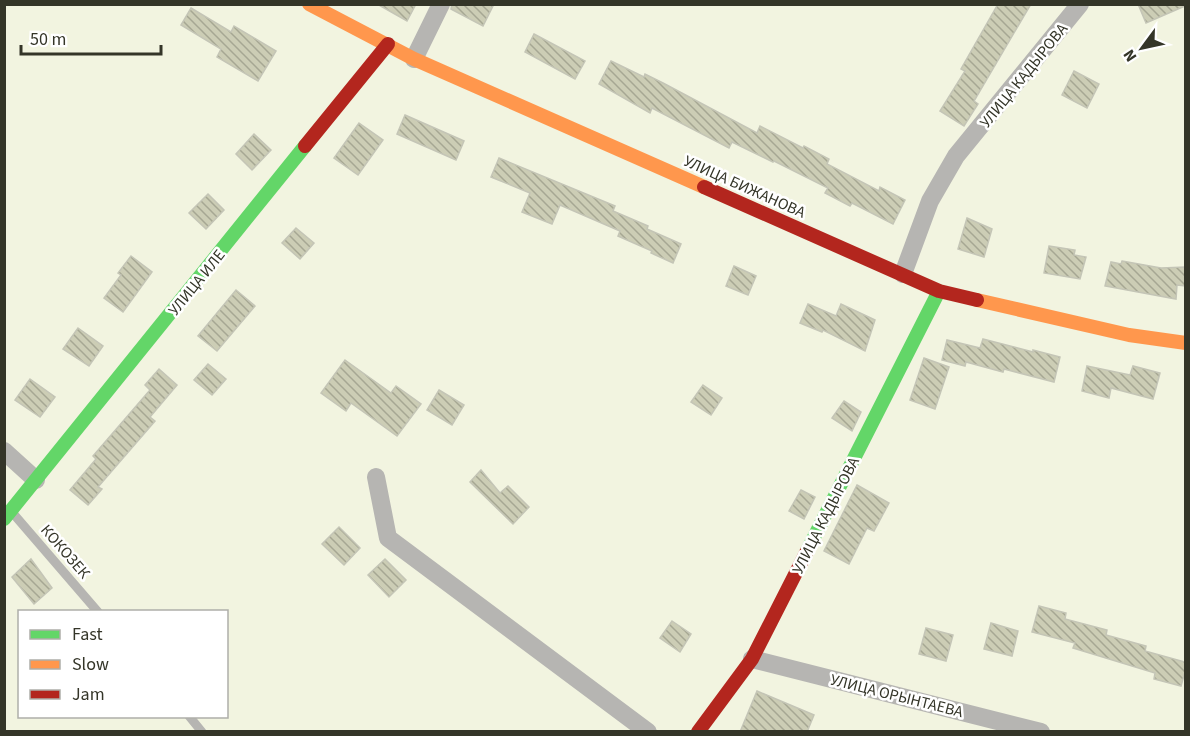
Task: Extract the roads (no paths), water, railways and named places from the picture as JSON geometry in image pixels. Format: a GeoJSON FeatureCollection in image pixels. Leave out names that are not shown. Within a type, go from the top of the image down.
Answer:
{"type":"FeatureCollection","features":[{"type":"Feature","properties":{"kind":"street","name":"УЛИЦА БИЖАНОВА"},"geometry":{"type":"LineString","coordinates":[[309,4],[414,59],[939,291],[1129,335],[1185,343]]}},
{"type":"Feature","properties":{"kind":"street"},"geometry":{"type":"LineString","coordinates":[[414,59],[441,4]]}},
{"type":"Feature","properties":{"kind":"street","name":"УЛИЦА КАДЫРОВА"},"geometry":{"type":"LineString","coordinates":[[903,274],[930,201],[956,156],[1080,4]]}},
{"type":"Feature","properties":{"kind":"street","name":"УЛИЦА ИЛЕ"},"geometry":{"type":"LineString","coordinates":[[8,515],[388,44]]}},
{"type":"Feature","properties":{"kind":"street","name":"УЛИЦА КАДЫРОВА"},"geometry":{"type":"LineString","coordinates":[[698,732],[752,659],[939,291]]}},
{"type":"Feature","properties":{"kind":"street"},"geometry":{"type":"LineString","coordinates":[[4,451],[36,480]]}},
{"type":"Feature","properties":{"kind":"street"},"geometry":{"type":"LineString","coordinates":[[376,477],[388,538],[648,732]]}},
{"type":"Feature","properties":{"kind":"street","name":"УЛИЦА ОРЫНТАЕВА"},"geometry":{"type":"LineString","coordinates":[[752,659],[1041,732]]}},
{"type":"Feature","properties":{"kind":"lane","name":"КОКОЗЕК"},"geometry":{"type":"LineString","coordinates":[[8,515],[96,610]]}},
{"type":"Feature","properties":{"kind":"lane"},"geometry":{"type":"LineString","coordinates":[[190,718],[202,732]]}}]}
